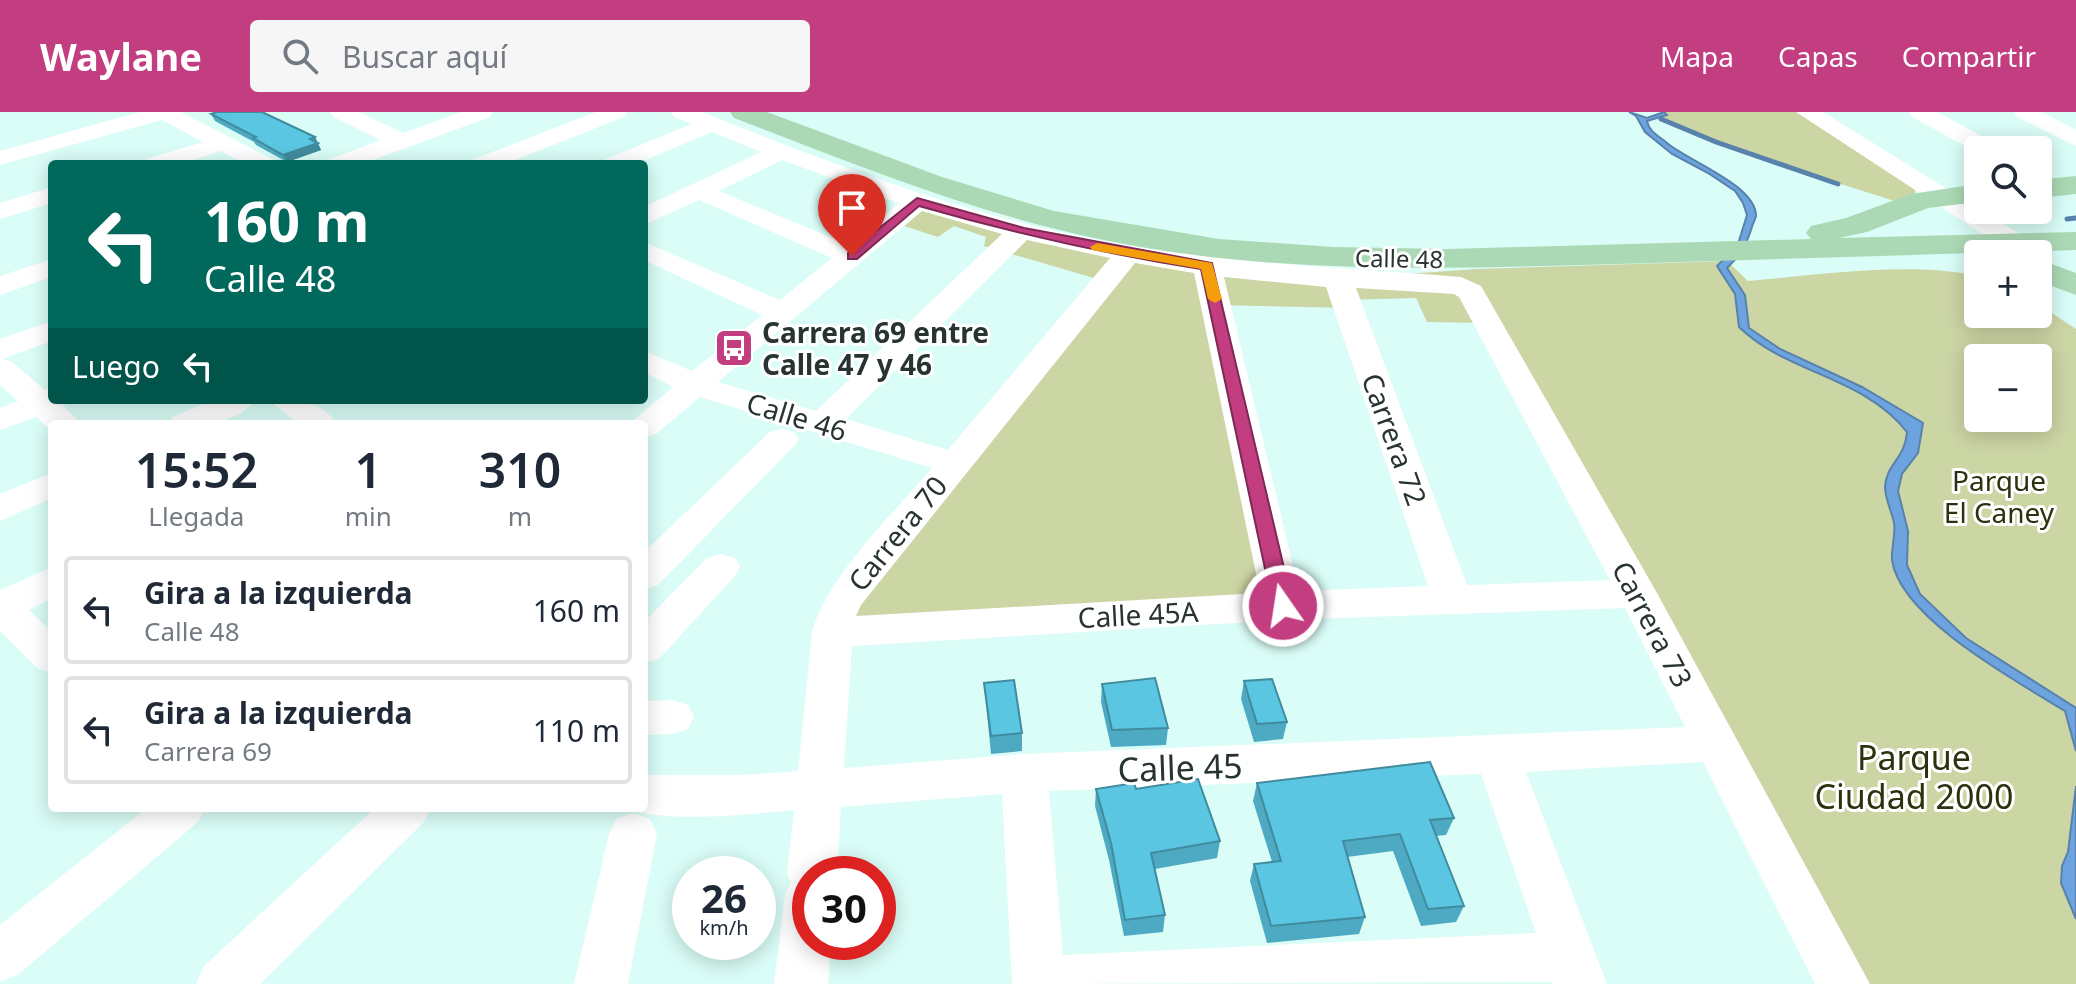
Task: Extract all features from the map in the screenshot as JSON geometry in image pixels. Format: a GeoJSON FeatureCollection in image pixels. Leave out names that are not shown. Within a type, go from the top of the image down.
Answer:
{"type":"FeatureCollection","features":[{"type":"Feature","properties":{"kind":"main road","name":"Calle 48"},"geometry":{"type":"LineString","coordinates":[[743,112],[995,204],[1140,238],[1232,250],[1383,259],[1832,241],[1964,247]]}},
{"type":"Feature","properties":{"kind":"main road","name":"Calle 48"},"geometry":{"type":"LineString","coordinates":[[790,112],[1056,204],[1140,238]]}},
{"type":"Feature","properties":{"kind":"main road"},"geometry":{"type":"LineString","coordinates":[[889,167],[917,202],[995,204]]}},
{"type":"Feature","properties":{"kind":"main road","name":"Calle 48"},"geometry":{"type":"LineString","coordinates":[[1832,241],[1908,191],[1941,196],[1964,194]]}},
{"type":"Feature","properties":{"kind":"main road"},"geometry":{"type":"LineString","coordinates":[[2052,246],[2076,241]]}},
{"type":"Feature","properties":{"kind":"main road"},"geometry":{"type":"LineString","coordinates":[[2052,275],[2076,284]]}},
{"type":"Feature","properties":{"kind":"street"},"geometry":{"type":"LineString","coordinates":[[0,143],[115,112]]}},
{"type":"Feature","properties":{"kind":"street"},"geometry":{"type":"LineString","coordinates":[[0,158],[165,112],[256,160]]}},
{"type":"Feature","properties":{"kind":"street"},"geometry":{"type":"LineString","coordinates":[[341,112],[401,141]]}},
{"type":"Feature","properties":{"kind":"street"},"geometry":{"type":"LineString","coordinates":[[350,160],[482,112]]}},
{"type":"Feature","properties":{"kind":"street"},"geometry":{"type":"LineString","coordinates":[[493,160],[616,112]]}},
{"type":"Feature","properties":{"kind":"street","name":"Calle 48"},"geometry":{"type":"LineString","coordinates":[[682,112],[917,202],[1021,231],[1140,238],[1207,266],[1338,279],[1445,284]]}},
{"type":"Feature","properties":{"kind":"street"},"geometry":{"type":"LineString","coordinates":[[1807,112],[1908,191]]}},
{"type":"Feature","properties":{"kind":"street"},"geometry":{"type":"LineString","coordinates":[[1920,112],[1964,136]]}},
{"type":"Feature","properties":{"kind":"street"},"geometry":{"type":"LineString","coordinates":[[2025,112],[2076,139]]}},
{"type":"Feature","properties":{"kind":"street"},"geometry":{"type":"LineString","coordinates":[[625,160],[712,124]]}},
{"type":"Feature","properties":{"kind":"street"},"geometry":{"type":"LineString","coordinates":[[168,160],[224,143]]}},
{"type":"Feature","properties":{"kind":"street"},"geometry":{"type":"LineString","coordinates":[[648,215],[781,151]]}},
{"type":"Feature","properties":{"kind":"street"},"geometry":{"type":"LineString","coordinates":[[698,191],[852,256]]}},
{"type":"Feature","properties":{"kind":"street"},"geometry":{"type":"LineString","coordinates":[[0,211],[48,196]]}},
{"type":"Feature","properties":{"kind":"street"},"geometry":{"type":"LineString","coordinates":[[1941,196],[2002,240]]}},
{"type":"Feature","properties":{"kind":"street"},"geometry":{"type":"LineString","coordinates":[[648,424],[917,202]]}},
{"type":"Feature","properties":{"kind":"street"},"geometry":{"type":"LineString","coordinates":[[822,424],[1021,231]]}},
{"type":"Feature","properties":{"kind":"street","name":"Carrera 70"},"geometry":{"type":"LineString","coordinates":[[814,856],[832,632],[837,612],[846,596],[1140,238]]}},
{"type":"Feature","properties":{"kind":"street"},"geometry":{"type":"LineString","coordinates":[[648,252],[783,313]]}},
{"type":"Feature","properties":{"kind":"street"},"geometry":{"type":"LineString","coordinates":[[1207,266],[1283,606]]}},
{"type":"Feature","properties":{"kind":"street"},"geometry":{"type":"LineString","coordinates":[[0,286],[48,268]]}},
{"type":"Feature","properties":{"kind":"street"},"geometry":{"type":"LineString","coordinates":[[2052,271],[2076,284]]}},
{"type":"Feature","properties":{"kind":"street","name":"Carrera 72"},"geometry":{"type":"LineString","coordinates":[[1338,279],[1452,598]]}},
{"type":"Feature","properties":{"kind":"street","name":"Carrera 73"},"geometry":{"type":"LineString","coordinates":[[1445,284],[1461,286],[1471,292],[1637,593],[1843,984]]}},
{"type":"Feature","properties":{"kind":"street"},"geometry":{"type":"LineString","coordinates":[[0,350],[48,332]]}},
{"type":"Feature","properties":{"kind":"street","name":"Calle 46"},"geometry":{"type":"LineString","coordinates":[[648,362],[695,385],[954,463]]}},
{"type":"Feature","properties":{"kind":"street"},"geometry":{"type":"LineString","coordinates":[[0,368],[52,409]]}},
{"type":"Feature","properties":{"kind":"street"},"geometry":{"type":"LineString","coordinates":[[194,420],[230,404]]}},
{"type":"Feature","properties":{"kind":"street"},"geometry":{"type":"LineString","coordinates":[[291,404],[314,420]]}},
{"type":"Feature","properties":{"kind":"street"},"geometry":{"type":"LineString","coordinates":[[0,420],[52,409]]}},
{"type":"Feature","properties":{"kind":"street"},"geometry":{"type":"LineString","coordinates":[[648,571],[782,439]]}},
{"type":"Feature","properties":{"kind":"street"},"geometry":{"type":"LineString","coordinates":[[0,509],[48,486]]}},
{"type":"Feature","properties":{"kind":"street"},"geometry":{"type":"LineString","coordinates":[[648,644],[721,567]]}},
{"type":"Feature","properties":{"kind":"street"},"geometry":{"type":"LineString","coordinates":[[48,583],[0,606],[48,653]]}},
{"type":"Feature","properties":{"kind":"street","name":"Calle 45A"},"geometry":{"type":"LineString","coordinates":[[832,632],[1283,606],[1637,593]]}},
{"type":"Feature","properties":{"kind":"street","name":"Calle 45"},"geometry":{"type":"LineString","coordinates":[[639,814],[742,795],[1024,773],[1497,755],[1717,743]]}},
{"type":"Feature","properties":{"kind":"street"},"geometry":{"type":"LineString","coordinates":[[1024,773],[1038,983],[1574,970],[1497,755]]}},
{"type":"Feature","properties":{"kind":"street"},"geometry":{"type":"LineString","coordinates":[[0,957],[176,812]]}},
{"type":"Feature","properties":{"kind":"street"},"geometry":{"type":"LineString","coordinates":[[223,984],[403,812]]}},
{"type":"Feature","properties":{"kind":"street"},"geometry":{"type":"LineString","coordinates":[[601,984],[639,814]]}},
{"type":"Feature","properties":{"kind":"street"},"geometry":{"type":"LineString","coordinates":[[801,984],[803,960]]}},
{"type":"Feature","properties":{"kind":"green space"},"geometry":{"type":"Polygon","coordinates":[[[1664,112],[1807,112],[1915,185],[1915,196],[1907,205],[1783,165],[1661,119],[1666,115],[1664,112]]]}},
{"type":"Feature","properties":{"kind":"green space","name":"Parque Ciudad 2000"},"geometry":{"type":"Polygon","coordinates":[[[917,202],[1021,231],[1338,279],[1476,269],[1727,261],[1748,281],[1894,269],[1951,272],[1964,274],[1964,328],[2052,328],[2052,313],[2076,329],[2076,984],[1843,984],[1488,323],[1427,322],[1416,298],[1346,300],[1348,308],[1216,305],[1283,606],[832,632],[1104,281],[984,246],[986,237],[954,226],[938,237],[892,222],[917,202]]]}},
{"type":"Feature","properties":{"kind":"water"},"geometry":{"type":"Polygon","coordinates":[[[1629,112],[1647,118],[1664,112],[1667,115],[1647,121],[1652,131],[1733,184],[1753,205],[1756,216],[1747,240],[1740,254],[1727,268],[1745,295],[1749,328],[1780,349],[1862,387],[1923,423],[1918,453],[1902,474],[1898,491],[1908,531],[1907,565],[1920,594],[1966,638],[2076,708],[2076,751],[2065,711],[1992,666],[1938,626],[1900,582],[1892,560],[1894,528],[1885,487],[1889,472],[1903,449],[1907,432],[1889,413],[1869,399],[1779,355],[1739,327],[1735,294],[1717,266],[1738,244],[1747,215],[1743,203],[1735,191],[1672,154],[1645,132],[1636,116],[1629,112]]]}},
{"type":"Feature","properties":{"kind":"water"},"geometry":{"type":"Polygon","coordinates":[[[2076,786],[2076,919],[2061,883],[2076,786]]]}},
{"type":"Feature","properties":{"kind":"building"},"geometry":{"type":"Polygon","coordinates":[[[262,112],[315,137],[310,139],[318,143],[283,155],[211,114],[262,112]]]}},
{"type":"Feature","properties":{"kind":"building"},"geometry":{"type":"Polygon","coordinates":[[[1155,678],[1168,728],[1112,730],[1102,684],[1155,678]]]}},
{"type":"Feature","properties":{"kind":"building"},"geometry":{"type":"Polygon","coordinates":[[[1272,679],[1287,722],[1257,724],[1244,681],[1272,679]]]}},
{"type":"Feature","properties":{"kind":"building"},"geometry":{"type":"Polygon","coordinates":[[[1014,680],[1022,733],[991,736],[984,683],[1014,680]]]}},
{"type":"Feature","properties":{"kind":"building"},"geometry":{"type":"Polygon","coordinates":[[[1430,762],[1454,818],[1430,820],[1464,906],[1428,909],[1400,834],[1343,841],[1365,917],[1271,926],[1254,864],[1281,861],[1257,783],[1430,762]]]}},
{"type":"Feature","properties":{"kind":"building"},"geometry":{"type":"Polygon","coordinates":[[[1198,779],[1220,841],[1151,853],[1165,915],[1125,920],[1111,843],[1096,789],[1134,783],[1136,789],[1198,779]]]}},
{"type":"Feature","properties":{"kind":"waterway"},"geometry":{"type":"LineString","coordinates":[[1661,119],[1716,142],[1838,184]]}},
{"type":"Feature","properties":{"kind":"waterway"},"geometry":{"type":"LineString","coordinates":[[2067,219],[2076,218]]}},
{"type":"Feature","properties":{"kind":"slow traffic"},"geometry":{"type":"LineString","coordinates":[[1097,247],[1207,266],[1215,299]]}},
{"type":"Feature","properties":{"kind":"place","name":"Carrera 69 entre Calle 47 y 46"},"geometry":{"type":"Point","coordinates":[734,348]}},
{"type":"Feature","properties":{"kind":"route"},"geometry":{"type":"LineString","coordinates":[[852,256],[917,202],[1021,231],[1128,254],[1207,266],[1283,606]]}},
{"type":"Feature","properties":{"kind":"park label","name":"Parque El Caney"},"geometry":{"type":"Point","coordinates":[1999,496]}}]}
